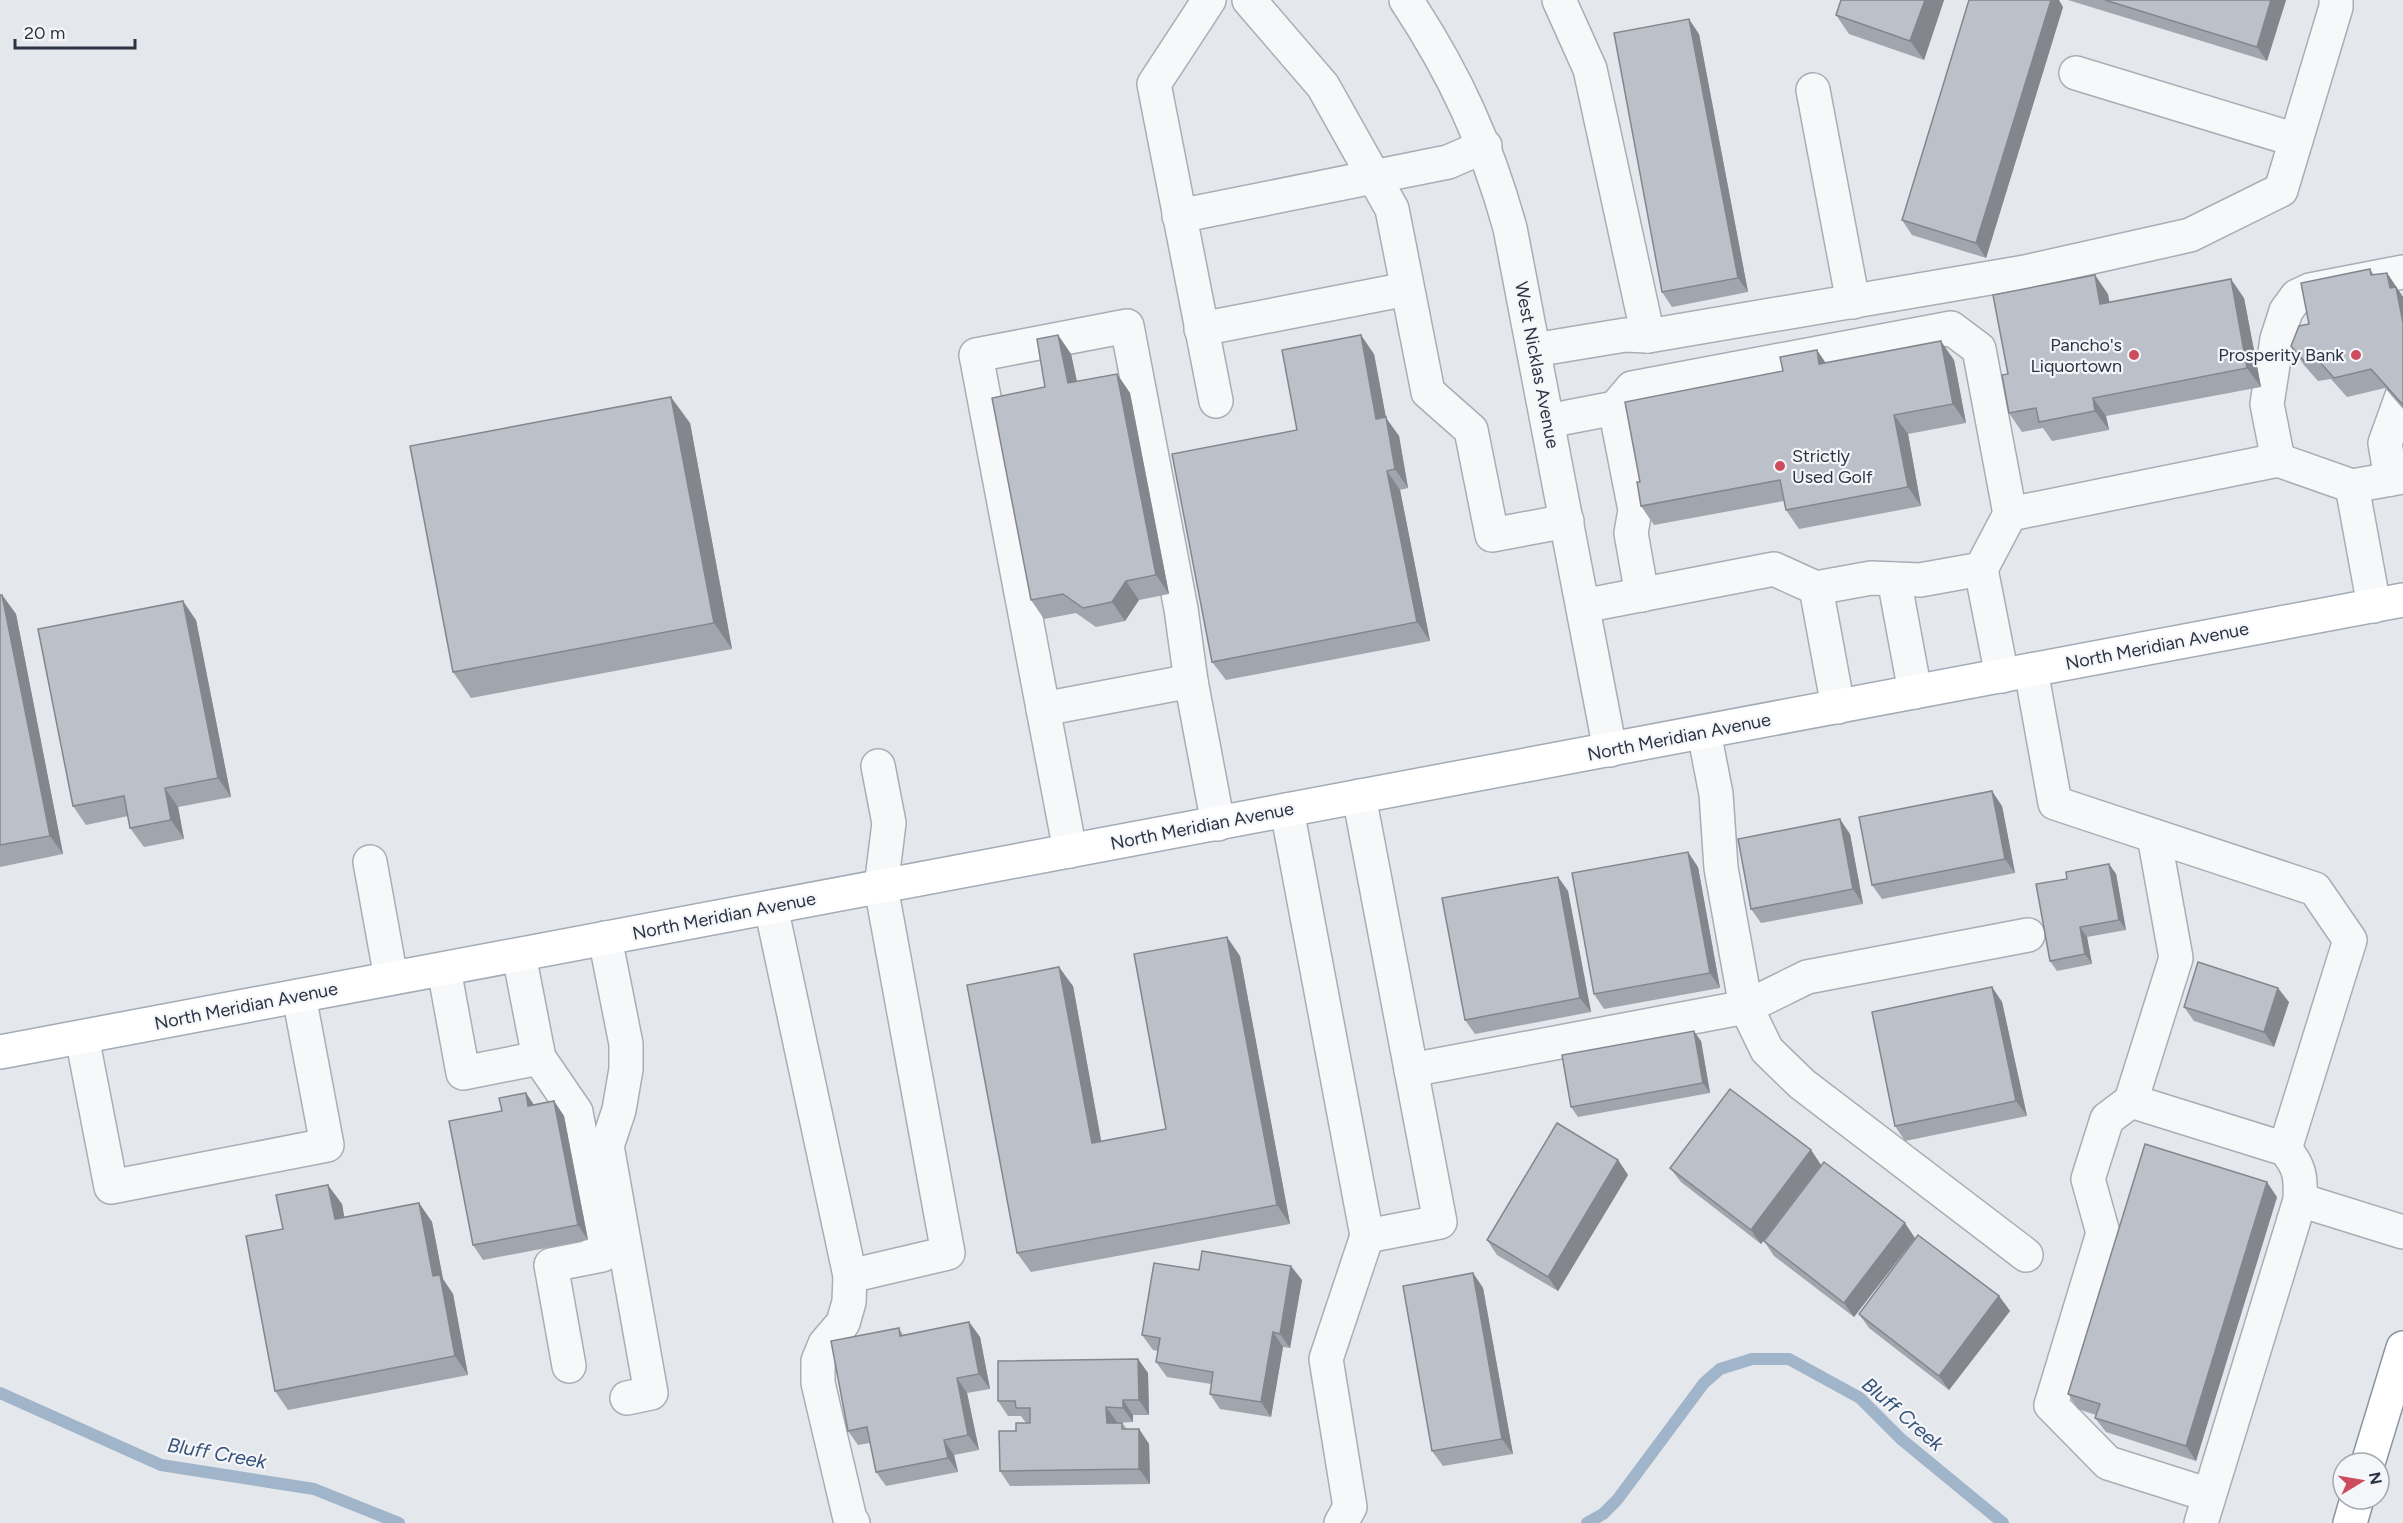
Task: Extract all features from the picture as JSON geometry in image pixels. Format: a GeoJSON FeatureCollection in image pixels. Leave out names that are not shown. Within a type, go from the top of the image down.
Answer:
{"type":"FeatureCollection","features":[{"type":"Feature","properties":{"kind":"main road","name":"North Meridian Avenue"},"geometry":{"type":"LineString","coordinates":[[0,1052],[2389,603]]}},
{"type":"Feature","properties":{"kind":"main road"},"geometry":{"type":"LineString","coordinates":[[2372,1451],[2403,1348]]}},
{"type":"Feature","properties":{"kind":"street"},"geometry":{"type":"LineString","coordinates":[[1209,0],[1154,84],[1216,401]]}},
{"type":"Feature","properties":{"kind":"street"},"geometry":{"type":"LineString","coordinates":[[1249,0],[1323,86],[1392,209],[1428,392],[1472,430],[1492,535],[1567,521]]}},
{"type":"Feature","properties":{"kind":"street","name":"West Nicklas Avenue"},"geometry":{"type":"LineString","coordinates":[[1406,0],[1444,61],[1485,146],[1510,228],[1610,750]]}},
{"type":"Feature","properties":{"kind":"street"},"geometry":{"type":"LineString","coordinates":[[1559,0],[1590,69],[1637,336]]}},
{"type":"Feature","properties":{"kind":"street"},"geometry":{"type":"LineString","coordinates":[[1534,350],[1853,302],[2025,272],[2190,235],[2281,190],[2336,7],[2336,0]]}},
{"type":"Feature","properties":{"kind":"street"},"geometry":{"type":"LineString","coordinates":[[2076,73],[2296,140]]}},
{"type":"Feature","properties":{"kind":"street"},"geometry":{"type":"LineString","coordinates":[[1813,90],[1853,302]]}},
{"type":"Feature","properties":{"kind":"street"},"geometry":{"type":"LineString","coordinates":[[1179,216],[1448,162],[1485,146]]}},
{"type":"Feature","properties":{"kind":"street"},"geometry":{"type":"LineString","coordinates":[[2278,460],[2267,404],[2277,339],[2286,311],[2297,296],[2310,290],[2403,272]]}},
{"type":"Feature","properties":{"kind":"street"},"geometry":{"type":"LineString","coordinates":[[1201,329],[1407,289]]}},
{"type":"Feature","properties":{"kind":"street"},"geometry":{"type":"LineString","coordinates":[[1070,851],[976,355],[1127,326],[1181,609],[1191,681],[1218,824]]}},
{"type":"Feature","properties":{"kind":"street"},"geometry":{"type":"LineString","coordinates":[[1548,421],[1615,408],[1632,388],[1951,328],[1979,349],[2010,514],[1981,568],[2016,673],[2055,803],[2315,889],[2350,939],[2286,1149]]}},
{"type":"Feature","properties":{"kind":"street"},"geometry":{"type":"LineString","coordinates":[[2010,514],[2278,460],[2352,486],[2397,478],[2385,443],[2403,393]]}},
{"type":"Feature","properties":{"kind":"street"},"geometry":{"type":"LineString","coordinates":[[1615,408],[1635,510],[1631,533],[1642,595]]}},
{"type":"Feature","properties":{"kind":"street"},"geometry":{"type":"LineString","coordinates":[[2352,486],[2389,603]]}},
{"type":"Feature","properties":{"kind":"street"},"geometry":{"type":"LineString","coordinates":[[1583,606],[1774,569],[1816,588],[1871,578],[1920,580],[1981,568]]}},
{"type":"Feature","properties":{"kind":"street"},"geometry":{"type":"LineString","coordinates":[[1894,579],[1915,692]]}},
{"type":"Feature","properties":{"kind":"street"},"geometry":{"type":"LineString","coordinates":[[1816,588],[1838,707]]}},
{"type":"Feature","properties":{"kind":"street"},"geometry":{"type":"LineString","coordinates":[[1043,709],[1191,681]]}},
{"type":"Feature","properties":{"kind":"street"},"geometry":{"type":"LineString","coordinates":[[1704,732],[1716,794],[1721,868],[1746,1006],[1767,1050],[1802,1084],[2026,1255]]}},
{"type":"Feature","properties":{"kind":"street"},"geometry":{"type":"LineString","coordinates":[[850,1276],[948,1253],[881,887],[889,824],[878,766]]}},
{"type":"Feature","properties":{"kind":"street"},"geometry":{"type":"LineString","coordinates":[[1359,796],[1440,1222],[1368,1236]]}},
{"type":"Feature","properties":{"kind":"street"},"geometry":{"type":"LineString","coordinates":[[1287,810],[1368,1236],[1326,1359],[1350,1507],[1341,1523]]}},
{"type":"Feature","properties":{"kind":"street"},"geometry":{"type":"LineString","coordinates":[[2131,1101],[2286,1149],[2296,1162],[2301,1179],[2300,1200],[2205,1509],[2108,1463],[2051,1405],[2103,1233],[2088,1179],[2107,1119],[2131,1101],[2176,958],[2154,836]]}},
{"type":"Feature","properties":{"kind":"street"},"geometry":{"type":"LineString","coordinates":[[370,862],[391,978]]}},
{"type":"Feature","properties":{"kind":"street"},"geometry":{"type":"LineString","coordinates":[[771,907],[850,1276],[849,1302],[843,1323],[825,1344],[818,1361],[818,1383],[850,1519],[853,1523]]}},
{"type":"Feature","properties":{"kind":"street"},"geometry":{"type":"LineString","coordinates":[[1411,1071],[1746,1006],[1807,977],[2028,935]]}},
{"type":"Feature","properties":{"kind":"street"},"geometry":{"type":"LineString","coordinates":[[605,938],[626,1044],[626,1069],[619,1110],[607,1146],[651,1393],[627,1398]]}},
{"type":"Feature","properties":{"kind":"street"},"geometry":{"type":"LineString","coordinates":[[519,955],[539,1058],[576,1112],[602,1255],[550,1265],[569,1366]]}},
{"type":"Feature","properties":{"kind":"street"},"geometry":{"type":"LineString","coordinates":[[444,969],[463,1073],[539,1058]]}},
{"type":"Feature","properties":{"kind":"street"},"geometry":{"type":"LineString","coordinates":[[82,1037],[111,1186],[122,1184],[327,1145],[298,996]]}},
{"type":"Feature","properties":{"kind":"street"},"geometry":{"type":"LineString","coordinates":[[2300,1200],[2403,1232]]}},
{"type":"Feature","properties":{"kind":"building"},"geometry":{"type":"Polygon","coordinates":[[[1841,0],[1925,0],[1910,41],[1836,15],[1841,0]]]}},
{"type":"Feature","properties":{"kind":"building"},"geometry":{"type":"Polygon","coordinates":[[[1969,0],[2051,0],[1976,243],[1902,220],[1969,0]]]}},
{"type":"Feature","properties":{"kind":"building"},"geometry":{"type":"Polygon","coordinates":[[[2105,0],[2271,0],[2257,47],[2105,0]]]}},
{"type":"Feature","properties":{"kind":"building"},"geometry":{"type":"Polygon","coordinates":[[[1689,19],[1738,278],[1662,292],[1614,33],[1689,19]]]}},
{"type":"Feature","properties":{"kind":"building","name":"Prosperity Bank"},"geometry":{"type":"Polygon","coordinates":[[[2370,269],[2371,275],[2387,273],[2390,288],[2396,287],[2403,323],[2403,405],[2371,369],[2334,378],[2318,360],[2305,362],[2291,346],[2299,326],[2309,324],[2301,283],[2370,269]]]}},
{"type":"Feature","properties":{"kind":"building","name":"Pancho's Liquortown"},"geometry":{"type":"Polygon","coordinates":[[[2095,275],[2100,304],[2231,279],[2247,368],[2093,398],[2095,411],[2039,422],[2036,408],[2009,413],[2002,375],[2008,374],[1993,295],[2095,275]]]}},
{"type":"Feature","properties":{"kind":"building"},"geometry":{"type":"Polygon","coordinates":[[[1058,335],[1068,383],[1117,374],[1156,575],[1126,581],[1112,602],[1083,608],[1063,594],[1031,600],[992,398],[1045,387],[1037,339],[1058,335]]]}},
{"type":"Feature","properties":{"kind":"building"},"geometry":{"type":"Polygon","coordinates":[[[1361,335],[1376,419],[1386,417],[1395,469],[1387,471],[1417,622],[1212,662],[1172,454],[1297,430],[1282,350],[1361,335]]]}},
{"type":"Feature","properties":{"kind":"building","name":"Strictly Used Golf"},"geometry":{"type":"Polygon","coordinates":[[[1941,341],[1953,404],[1894,415],[1908,487],[1786,510],[1780,480],[1641,506],[1637,482],[1640,482],[1625,402],[1783,371],[1780,357],[1817,350],[1819,364],[1941,341]]]}},
{"type":"Feature","properties":{"kind":"building"},"geometry":{"type":"Polygon","coordinates":[[[671,397],[714,623],[453,672],[410,446],[671,397]]]}},
{"type":"Feature","properties":{"kind":"building"},"geometry":{"type":"Polygon","coordinates":[[[0,595],[2,595],[50,836],[0,845],[0,595]]]}},
{"type":"Feature","properties":{"kind":"building"},"geometry":{"type":"Polygon","coordinates":[[[183,601],[218,778],[165,788],[171,820],[130,828],[124,796],[73,806],[38,629],[183,601]]]}},
{"type":"Feature","properties":{"kind":"building"},"geometry":{"type":"Polygon","coordinates":[[[1992,791],[2005,859],[1872,885],[1859,817],[1992,791]]]}},
{"type":"Feature","properties":{"kind":"building"},"geometry":{"type":"Polygon","coordinates":[[[1840,819],[1853,889],[1751,909],[1738,839],[1840,819]]]}},
{"type":"Feature","properties":{"kind":"building"},"geometry":{"type":"Polygon","coordinates":[[[1688,852],[1710,973],[1594,994],[1572,873],[1688,852]]]}},
{"type":"Feature","properties":{"kind":"building"},"geometry":{"type":"Polygon","coordinates":[[[2109,864],[2119,920],[2080,927],[2085,954],[2050,961],[2036,884],[2067,879],[2066,872],[2109,864]]]}},
{"type":"Feature","properties":{"kind":"building"},"geometry":{"type":"Polygon","coordinates":[[[1558,877],[1580,998],[1465,1020],[1442,898],[1558,877]]]}},
{"type":"Feature","properties":{"kind":"building"},"geometry":{"type":"Polygon","coordinates":[[[1227,937],[1277,1205],[1017,1253],[967,985],[1059,967],[1092,1143],[1166,1129],[1134,954],[1227,937]]]}},
{"type":"Feature","properties":{"kind":"building"},"geometry":{"type":"Polygon","coordinates":[[[2198,962],[2278,988],[2264,1032],[2184,1007],[2198,962]]]}},
{"type":"Feature","properties":{"kind":"building"},"geometry":{"type":"Polygon","coordinates":[[[1992,987],[2016,1101],[1895,1126],[1872,1012],[1992,987]]]}},
{"type":"Feature","properties":{"kind":"building"},"geometry":{"type":"Polygon","coordinates":[[[1694,1031],[1703,1083],[1571,1107],[1562,1055],[1694,1031]]]}},
{"type":"Feature","properties":{"kind":"building"},"geometry":{"type":"Polygon","coordinates":[[[1730,1089],[1811,1150],[1751,1230],[1670,1168],[1730,1089]]]}},
{"type":"Feature","properties":{"kind":"building"},"geometry":{"type":"Polygon","coordinates":[[[526,1093],[528,1106],[554,1101],[578,1225],[473,1245],[449,1121],[502,1111],[499,1098],[526,1093]]]}},
{"type":"Feature","properties":{"kind":"building"},"geometry":{"type":"Polygon","coordinates":[[[1557,1123],[1618,1160],[1548,1277],[1487,1240],[1557,1123]]]}},
{"type":"Feature","properties":{"kind":"building"},"geometry":{"type":"Polygon","coordinates":[[[2145,1144],[2267,1182],[2186,1446],[2095,1418],[2100,1404],[2068,1394],[2145,1144]]]}},
{"type":"Feature","properties":{"kind":"building"},"geometry":{"type":"Polygon","coordinates":[[[1824,1162],[1905,1223],[1844,1303],[1764,1241],[1824,1162]]]}},
{"type":"Feature","properties":{"kind":"building"},"geometry":{"type":"Polygon","coordinates":[[[328,1185],[335,1219],[419,1203],[433,1276],[440,1275],[455,1356],[275,1391],[246,1236],[283,1229],[276,1195],[328,1185]]]}},
{"type":"Feature","properties":{"kind":"building"},"geometry":{"type":"Polygon","coordinates":[[[1918,1235],[1999,1296],[1939,1376],[1859,1314],[1918,1235]]]}},
{"type":"Feature","properties":{"kind":"building"},"geometry":{"type":"Polygon","coordinates":[[[1202,1251],[1291,1266],[1280,1334],[1273,1332],[1261,1402],[1210,1394],[1213,1372],[1156,1362],[1160,1338],[1142,1335],[1154,1263],[1199,1270],[1202,1251]]]}},
{"type":"Feature","properties":{"kind":"building"},"geometry":{"type":"Polygon","coordinates":[[[1473,1273],[1502,1439],[1432,1451],[1403,1286],[1473,1273]]]}},
{"type":"Feature","properties":{"kind":"building"},"geometry":{"type":"Polygon","coordinates":[[[969,1322],[979,1374],[957,1378],[968,1435],[944,1440],[948,1458],[876,1472],[867,1427],[848,1431],[831,1341],[899,1328],[900,1336],[969,1322]]]}},
{"type":"Feature","properties":{"kind":"building"},"geometry":{"type":"Polygon","coordinates":[[[1138,1359],[1139,1400],[1123,1400],[1123,1408],[1106,1407],[1107,1423],[1122,1423],[1122,1429],[1139,1429],[1139,1469],[1000,1471],[999,1431],[1016,1431],[1016,1423],[1030,1423],[1030,1408],[1016,1408],[1015,1401],[998,1401],[998,1361],[1138,1359]]]}},
{"type":"Feature","properties":{"kind":"waterway","name":"Bluff Creek"},"geometry":{"type":"LineString","coordinates":[[1587,1523],[1603,1514],[1617,1500],[1704,1383],[1720,1369],[1752,1359],[1789,1359],[1860,1398],[1901,1439],[2003,1523]]}},
{"type":"Feature","properties":{"kind":"waterway","name":"Bluff Creek"},"geometry":{"type":"LineString","coordinates":[[0,1393],[161,1465],[314,1489],[399,1523]]}},
{"type":"Feature","properties":{"kind":"place","name":"Pancho's Liquortown"},"geometry":{"type":"Point","coordinates":[2134,355]}},
{"type":"Feature","properties":{"kind":"place","name":"Prosperity Bank"},"geometry":{"type":"Point","coordinates":[2356,355]}},
{"type":"Feature","properties":{"kind":"place","name":"Strictly Used Golf"},"geometry":{"type":"Point","coordinates":[1780,466]}}]}
